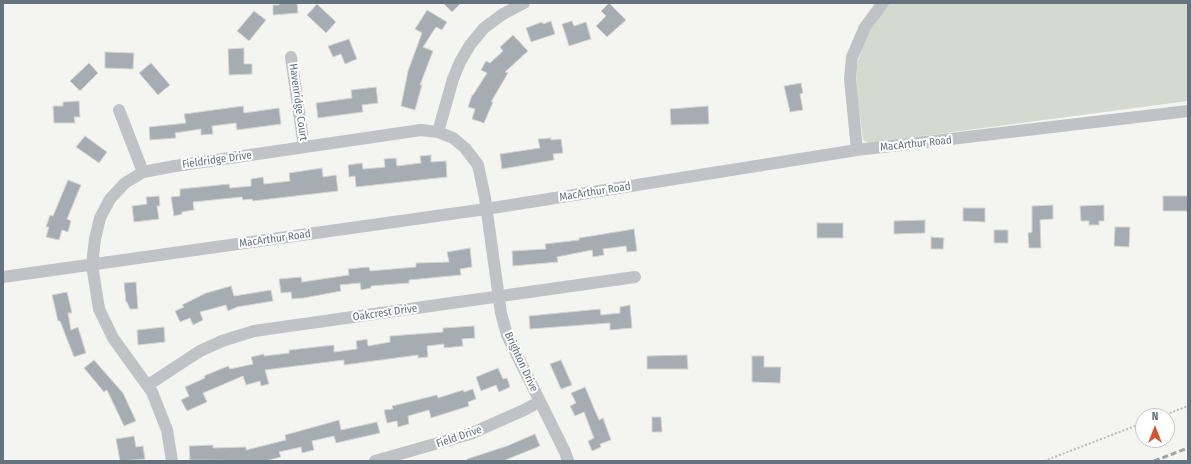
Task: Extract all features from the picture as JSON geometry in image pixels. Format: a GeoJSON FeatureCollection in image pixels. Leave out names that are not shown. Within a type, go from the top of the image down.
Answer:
{"type":"FeatureCollection","features":[{"type":"Feature","properties":{"kind":"street"},"geometry":{"type":"LineString","coordinates":[[438,132],[453,78],[470,45],[484,28],[503,14],[524,3]]}},
{"type":"Feature","properties":{"kind":"street"},"geometry":{"type":"LineString","coordinates":[[857,150],[851,99],[852,63],[855,48],[865,27],[883,3]]}},
{"type":"Feature","properties":{"kind":"street","name":"Havenridge Court"},"geometry":{"type":"LineString","coordinates":[[291,57],[304,147]]}},
{"type":"Feature","properties":{"kind":"street"},"geometry":{"type":"LineString","coordinates":[[119,110],[143,172]]}},
{"type":"Feature","properties":{"kind":"street","name":"MacArthur Road"},"geometry":{"type":"LineString","coordinates":[[3,277],[486,209],[857,150],[1188,111]]}},
{"type":"Feature","properties":{"kind":"street","name":"Fieldridge Drive"},"geometry":{"type":"LineString","coordinates":[[172,461],[167,430],[148,385],[113,338],[99,309],[92,265],[97,229],[104,208],[125,183],[143,172],[421,130],[438,132],[459,142],[474,159],[480,173],[486,209]]}},
{"type":"Feature","properties":{"kind":"street","name":"Brighton Drive"},"geometry":{"type":"LineString","coordinates":[[486,209],[499,298],[507,335],[565,452],[568,461]]}},
{"type":"Feature","properties":{"kind":"street","name":"Oakcrest Drive"},"geometry":{"type":"LineString","coordinates":[[148,385],[200,351],[222,341],[254,331],[499,298],[635,277]]}},
{"type":"Feature","properties":{"kind":"street","name":"Field Drive"},"geometry":{"type":"LineString","coordinates":[[375,461],[470,434],[539,402]]}},
{"type":"Feature","properties":{"kind":"path"},"geometry":{"type":"LineString","coordinates":[[1175,411],[1188,406]]}},
{"type":"Feature","properties":{"kind":"path"},"geometry":{"type":"LineString","coordinates":[[1044,461],[1135,426]]}},
{"type":"Feature","properties":{"kind":"shaded area"},"geometry":{"type":"Polygon","coordinates":[[[889,3],[1188,3],[1188,101],[869,143],[863,140],[856,87],[857,66],[862,45],[873,24],[889,3]]]}},
{"type":"Feature","properties":{"kind":"building"},"geometry":{"type":"Polygon","coordinates":[[[279,3],[297,3],[298,13],[273,15],[273,5],[279,5],[279,3]]]}},
{"type":"Feature","properties":{"kind":"building"},"geometry":{"type":"Polygon","coordinates":[[[443,3],[461,3],[452,12],[443,3]]]}},
{"type":"Feature","properties":{"kind":"building"},"geometry":{"type":"Polygon","coordinates":[[[609,3],[626,20],[607,37],[596,26],[606,16],[601,11],[609,3]]]}},
{"type":"Feature","properties":{"kind":"building"},"geometry":{"type":"Polygon","coordinates":[[[317,4],[336,22],[326,33],[307,15],[317,4]]]}},
{"type":"Feature","properties":{"kind":"building"},"geometry":{"type":"Polygon","coordinates":[[[427,10],[447,22],[442,30],[436,27],[423,47],[433,51],[420,85],[422,85],[415,110],[401,106],[408,71],[422,33],[415,29],[427,10]]]}},
{"type":"Feature","properties":{"kind":"building"},"geometry":{"type":"Polygon","coordinates":[[[254,11],[266,20],[249,41],[237,31],[254,11]]]}},
{"type":"Feature","properties":{"kind":"building"},"geometry":{"type":"Polygon","coordinates":[[[551,21],[555,34],[531,42],[526,28],[542,22],[543,24],[551,21]]]}},
{"type":"Feature","properties":{"kind":"building"},"geometry":{"type":"Polygon","coordinates":[[[572,21],[574,26],[586,22],[591,39],[569,46],[562,24],[572,21]]]}},
{"type":"Feature","properties":{"kind":"building"},"geometry":{"type":"Polygon","coordinates":[[[513,35],[528,51],[505,72],[508,73],[491,102],[493,102],[484,123],[472,119],[475,109],[468,107],[472,95],[487,73],[481,70],[486,61],[490,63],[503,51],[500,47],[513,35]]]}},
{"type":"Feature","properties":{"kind":"building"},"geometry":{"type":"Polygon","coordinates":[[[349,39],[357,59],[345,64],[341,54],[333,57],[328,46],[349,39]]]}},
{"type":"Feature","properties":{"kind":"building"},"geometry":{"type":"Polygon","coordinates":[[[244,48],[244,64],[252,64],[252,74],[229,75],[228,49],[244,48]]]}},
{"type":"Feature","properties":{"kind":"building"},"geometry":{"type":"Polygon","coordinates":[[[105,52],[134,53],[133,69],[105,68],[105,52]]]}},
{"type":"Feature","properties":{"kind":"building"},"geometry":{"type":"Polygon","coordinates":[[[89,63],[98,73],[80,91],[70,81],[89,63]]]}},
{"type":"Feature","properties":{"kind":"building"},"geometry":{"type":"Polygon","coordinates":[[[151,63],[170,85],[158,95],[139,73],[151,63]]]}},
{"type":"Feature","properties":{"kind":"building"},"geometry":{"type":"Polygon","coordinates":[[[801,83],[803,93],[800,94],[803,110],[790,112],[784,86],[801,83]]]}},
{"type":"Feature","properties":{"kind":"building"},"geometry":{"type":"Polygon","coordinates":[[[376,87],[378,103],[362,105],[363,112],[318,118],[316,103],[352,98],[351,90],[376,87]]]}},
{"type":"Feature","properties":{"kind":"building"},"geometry":{"type":"Polygon","coordinates":[[[79,101],[80,117],[74,117],[75,123],[54,123],[53,106],[63,106],[63,102],[79,101]]]}},
{"type":"Feature","properties":{"kind":"building"},"geometry":{"type":"Polygon","coordinates":[[[243,106],[244,113],[279,108],[281,124],[237,130],[236,123],[212,126],[213,134],[201,135],[201,129],[175,133],[176,138],[150,140],[149,127],[186,123],[184,114],[243,106]]]}},
{"type":"Feature","properties":{"kind":"building"},"geometry":{"type":"Polygon","coordinates":[[[708,106],[709,124],[671,125],[670,109],[708,106]]]}},
{"type":"Feature","properties":{"kind":"building"},"geometry":{"type":"Polygon","coordinates":[[[85,136],[107,152],[99,163],[76,147],[85,136]]]}},
{"type":"Feature","properties":{"kind":"building"},"geometry":{"type":"Polygon","coordinates":[[[551,138],[551,140],[561,139],[563,153],[553,154],[554,160],[502,169],[500,154],[540,148],[538,139],[551,138]]]}},
{"type":"Feature","properties":{"kind":"building"},"geometry":{"type":"Polygon","coordinates":[[[431,155],[431,162],[446,161],[447,177],[356,187],[355,176],[349,177],[348,165],[362,163],[363,169],[385,167],[384,159],[396,158],[397,166],[421,163],[420,156],[431,155]]]}},
{"type":"Feature","properties":{"kind":"building"},"geometry":{"type":"Polygon","coordinates":[[[322,168],[323,177],[336,175],[338,191],[253,201],[252,199],[243,200],[242,197],[193,202],[194,210],[182,212],[182,214],[174,216],[171,197],[180,196],[180,189],[229,184],[230,188],[251,186],[251,179],[263,177],[264,184],[290,181],[289,173],[322,168]]]}},
{"type":"Feature","properties":{"kind":"building"},"geometry":{"type":"Polygon","coordinates":[[[68,180],[81,185],[67,219],[71,221],[68,232],[62,230],[59,240],[46,237],[49,227],[46,227],[50,215],[53,216],[68,180]]]}},
{"type":"Feature","properties":{"kind":"building"},"geometry":{"type":"Polygon","coordinates":[[[159,196],[160,206],[157,206],[159,219],[134,222],[132,206],[147,204],[146,197],[159,196]]]}},
{"type":"Feature","properties":{"kind":"building"},"geometry":{"type":"Polygon","coordinates":[[[1163,196],[1188,196],[1188,211],[1163,211],[1163,196]]]}},
{"type":"Feature","properties":{"kind":"building"},"geometry":{"type":"Polygon","coordinates":[[[1053,205],[1053,219],[1040,220],[1041,248],[1029,248],[1028,233],[1032,232],[1032,206],[1053,205]]]}},
{"type":"Feature","properties":{"kind":"building"},"geometry":{"type":"Polygon","coordinates":[[[1104,205],[1104,221],[1099,221],[1099,225],[1089,225],[1089,221],[1081,221],[1080,206],[1104,205]]]}},
{"type":"Feature","properties":{"kind":"building"},"geometry":{"type":"Polygon","coordinates":[[[963,208],[985,208],[985,222],[963,221],[963,208]]]}},
{"type":"Feature","properties":{"kind":"building"},"geometry":{"type":"Polygon","coordinates":[[[925,220],[925,233],[894,234],[894,221],[925,220]]]}},
{"type":"Feature","properties":{"kind":"building"},"geometry":{"type":"Polygon","coordinates":[[[817,223],[843,223],[843,238],[817,238],[817,223]]]}},
{"type":"Feature","properties":{"kind":"building"},"geometry":{"type":"Polygon","coordinates":[[[1115,227],[1130,227],[1129,247],[1114,246],[1115,227]]]}},
{"type":"Feature","properties":{"kind":"building"},"geometry":{"type":"Polygon","coordinates":[[[634,229],[637,251],[627,252],[626,246],[603,249],[604,255],[593,257],[592,250],[557,257],[558,262],[513,266],[512,251],[546,249],[545,244],[579,240],[579,238],[634,229]]]}},
{"type":"Feature","properties":{"kind":"building"},"geometry":{"type":"Polygon","coordinates":[[[994,230],[1008,230],[1008,243],[994,243],[994,230]]]}},
{"type":"Feature","properties":{"kind":"building"},"geometry":{"type":"Polygon","coordinates":[[[931,237],[944,238],[943,249],[931,249],[931,237]]]}},
{"type":"Feature","properties":{"kind":"building"},"geometry":{"type":"Polygon","coordinates":[[[470,248],[472,267],[460,269],[461,275],[409,280],[409,283],[371,286],[371,288],[361,290],[360,283],[340,285],[341,291],[304,298],[292,299],[291,292],[281,293],[279,279],[301,277],[302,282],[349,275],[348,269],[369,267],[370,271],[416,267],[416,263],[449,262],[447,252],[470,248]]]}},
{"type":"Feature","properties":{"kind":"building"},"geometry":{"type":"Polygon","coordinates":[[[136,282],[138,309],[130,309],[126,302],[124,283],[136,282]]]}},
{"type":"Feature","properties":{"kind":"building"},"geometry":{"type":"Polygon","coordinates":[[[231,286],[234,296],[271,290],[273,301],[237,307],[228,311],[226,305],[200,312],[203,320],[193,325],[190,318],[180,322],[175,311],[184,307],[182,305],[206,293],[231,286]]]}},
{"type":"Feature","properties":{"kind":"building"},"geometry":{"type":"Polygon","coordinates":[[[67,292],[72,313],[68,313],[71,330],[78,327],[86,353],[74,357],[60,321],[58,321],[52,295],[67,292]]]}},
{"type":"Feature","properties":{"kind":"building"},"geometry":{"type":"Polygon","coordinates":[[[630,305],[632,328],[610,330],[610,323],[530,329],[529,316],[600,309],[601,315],[620,313],[620,307],[630,305]]]}},
{"type":"Feature","properties":{"kind":"building"},"geometry":{"type":"Polygon","coordinates":[[[474,326],[475,338],[462,339],[463,346],[444,348],[444,344],[427,346],[428,357],[418,358],[418,355],[344,365],[344,360],[265,370],[269,384],[261,386],[260,381],[246,385],[243,376],[203,393],[207,402],[187,411],[181,400],[189,396],[185,387],[205,378],[204,376],[228,366],[230,369],[253,364],[251,357],[264,354],[264,356],[289,353],[289,350],[334,345],[334,352],[357,349],[356,341],[367,339],[368,346],[390,342],[390,336],[443,332],[443,328],[474,326]]]}},
{"type":"Feature","properties":{"kind":"building"},"geometry":{"type":"Polygon","coordinates":[[[164,327],[165,342],[138,345],[137,330],[164,327]]]}},
{"type":"Feature","properties":{"kind":"building"},"geometry":{"type":"Polygon","coordinates":[[[687,355],[688,369],[647,369],[647,356],[687,355]]]}},
{"type":"Feature","properties":{"kind":"building"},"geometry":{"type":"Polygon","coordinates":[[[752,356],[764,356],[764,367],[781,367],[780,383],[752,382],[752,356]]]}},
{"type":"Feature","properties":{"kind":"building"},"geometry":{"type":"Polygon","coordinates":[[[94,360],[123,393],[136,421],[124,426],[107,390],[104,392],[84,368],[94,360]]]}},
{"type":"Feature","properties":{"kind":"building"},"geometry":{"type":"Polygon","coordinates":[[[561,360],[572,385],[561,389],[550,364],[561,360]]]}},
{"type":"Feature","properties":{"kind":"building"},"geometry":{"type":"Polygon","coordinates":[[[498,368],[503,379],[507,378],[510,387],[499,392],[496,385],[481,391],[476,377],[498,368]]]}},
{"type":"Feature","properties":{"kind":"building"},"geometry":{"type":"Polygon","coordinates":[[[585,387],[599,420],[603,418],[611,440],[600,444],[601,447],[592,451],[588,441],[594,438],[584,412],[575,416],[570,406],[576,403],[571,393],[585,387]]]}},
{"type":"Feature","properties":{"kind":"building"},"geometry":{"type":"Polygon","coordinates":[[[473,389],[476,399],[468,402],[469,406],[431,418],[429,410],[408,416],[409,424],[398,427],[397,421],[387,423],[384,410],[393,409],[392,406],[437,395],[438,398],[463,390],[464,392],[473,389]]]}},
{"type":"Feature","properties":{"kind":"building"},"geometry":{"type":"Polygon","coordinates":[[[652,417],[661,417],[662,432],[652,432],[652,417]]]}},
{"type":"Feature","properties":{"kind":"building"},"geometry":{"type":"Polygon","coordinates":[[[339,420],[341,430],[377,422],[380,433],[336,443],[334,436],[312,441],[314,450],[302,453],[301,447],[279,452],[281,457],[265,461],[190,460],[189,446],[213,445],[213,448],[246,447],[246,450],[286,440],[285,435],[339,420]]]}},
{"type":"Feature","properties":{"kind":"building"},"geometry":{"type":"Polygon","coordinates":[[[535,434],[540,446],[503,461],[467,461],[467,459],[507,446],[535,434]]]}},
{"type":"Feature","properties":{"kind":"building"},"geometry":{"type":"Polygon","coordinates":[[[134,436],[136,447],[143,446],[145,459],[120,461],[116,439],[134,436]]]}},
{"type":"Feature","properties":{"kind":"railway"},"geometry":{"type":"LineString","coordinates":[[1154,461],[1188,448]]}}]}
